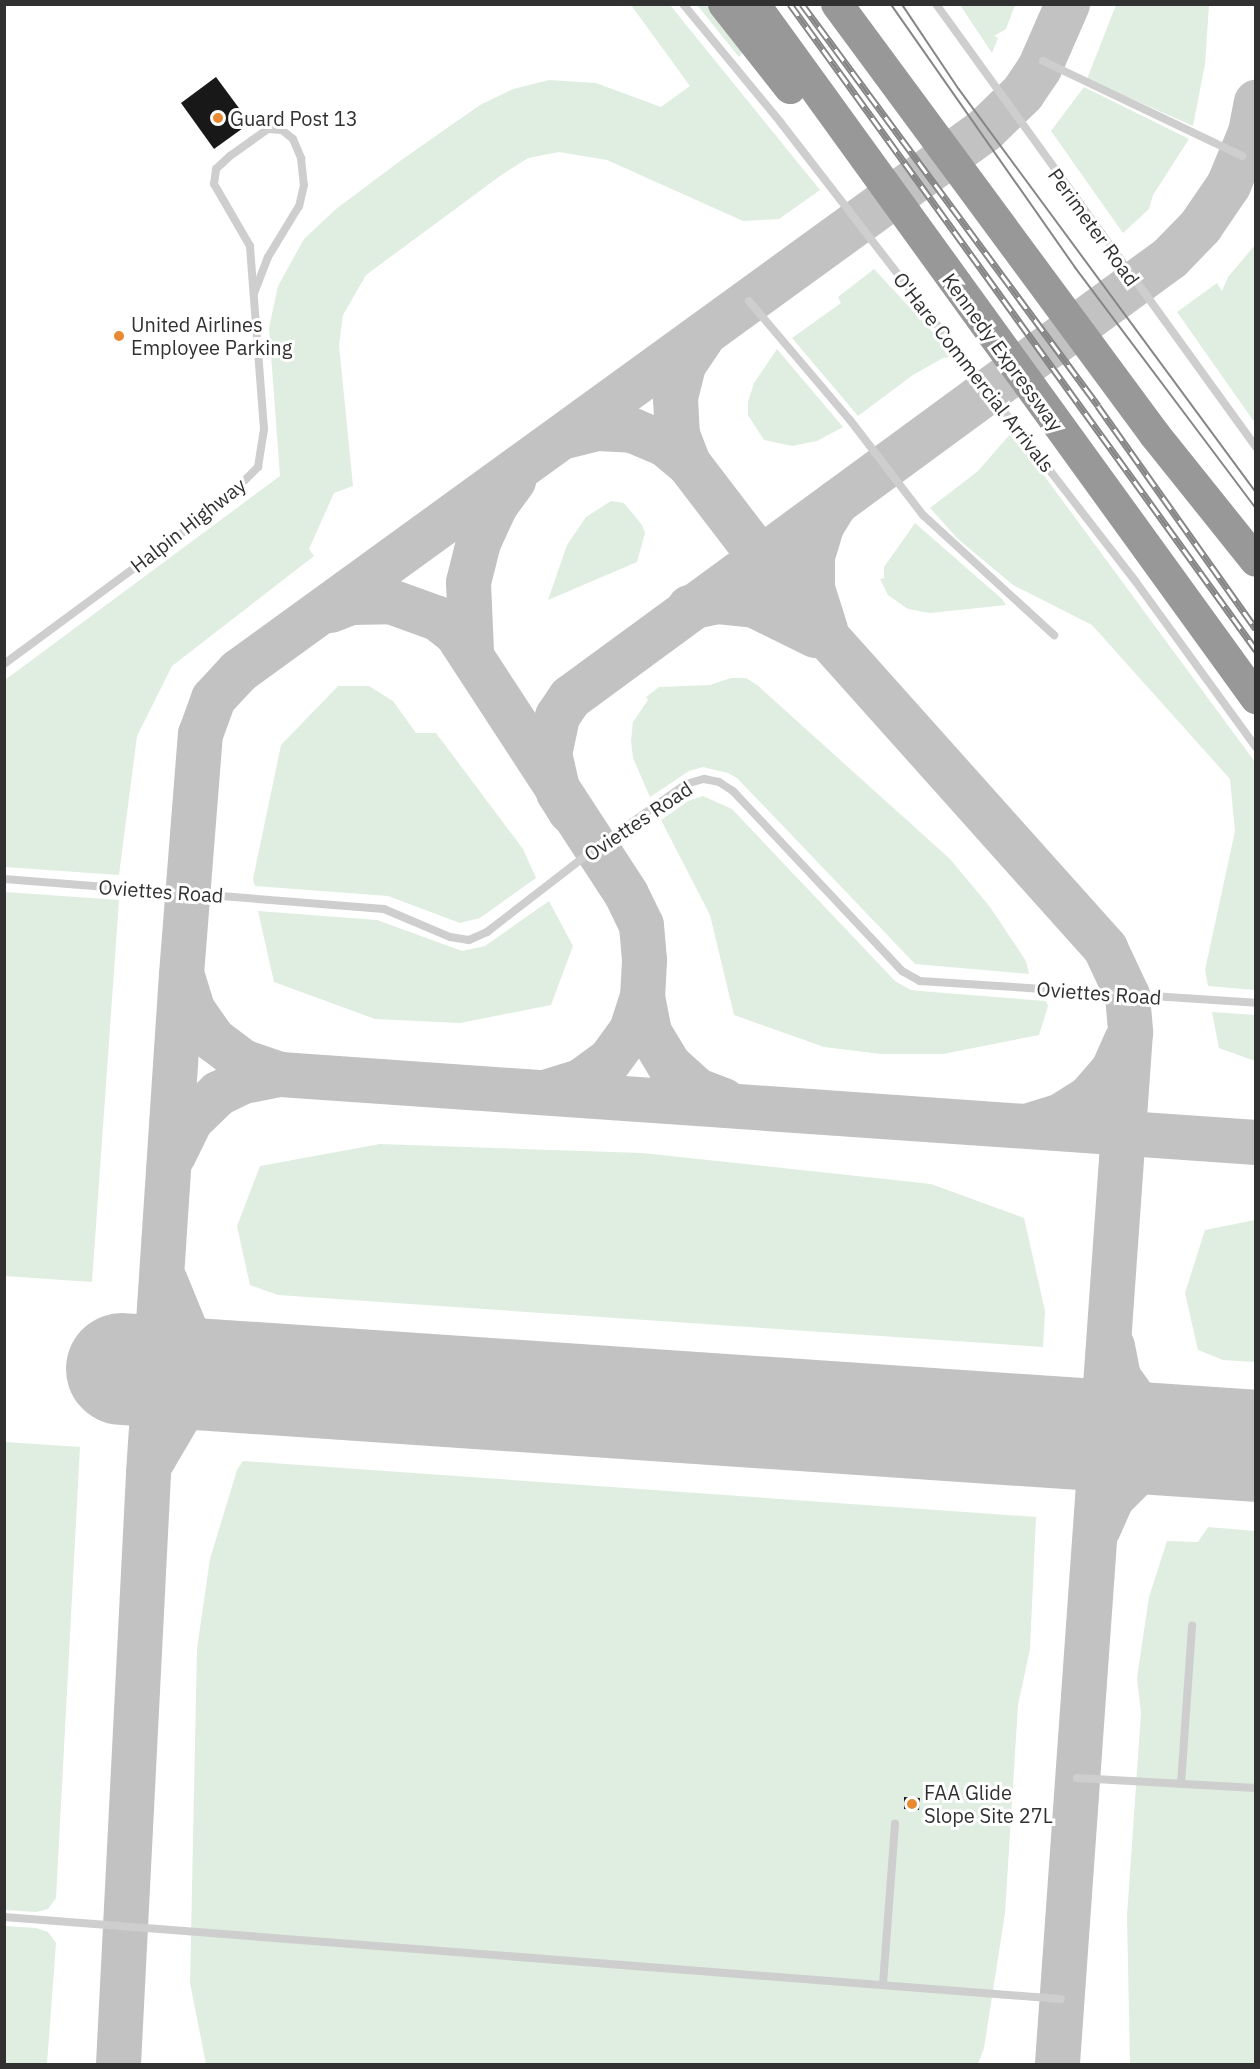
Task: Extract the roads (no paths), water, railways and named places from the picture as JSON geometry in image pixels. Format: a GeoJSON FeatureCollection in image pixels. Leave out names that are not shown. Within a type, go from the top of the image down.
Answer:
{"type":"FeatureCollection","features":[{"type":"Feature","properties":{"kind":"highway"},"geometry":{"type":"LineString","coordinates":[[724,4],[952,282]]}},
{"type":"Feature","properties":{"kind":"highway","name":"Kennedy Expressway"},"geometry":{"type":"LineString","coordinates":[[754,4],[952,282],[1256,698]]}},
{"type":"Feature","properties":{"kind":"highway"},"geometry":{"type":"LineString","coordinates":[[837,4],[1206,500],[1256,561]]}},
{"type":"Feature","properties":{"kind":"highway"},"geometry":{"type":"LineString","coordinates":[[1206,500],[1256,578]]}},
{"type":"Feature","properties":{"kind":"lane","name":"O'Hare Commercial Arrivals"},"geometry":{"type":"LineString","coordinates":[[683,4],[781,123],[1122,563],[1256,747]]}},
{"type":"Feature","properties":{"kind":"lane","name":"Perimeter Road"},"geometry":{"type":"LineString","coordinates":[[936,4],[1256,447]]}},
{"type":"Feature","properties":{"kind":"lane"},"geometry":{"type":"LineString","coordinates":[[1043,61],[1242,156]]}},
{"type":"Feature","properties":{"kind":"lane","name":"Halpin Highway"},"geometry":{"type":"LineString","coordinates":[[4,664],[220,505],[258,467],[264,429],[250,246],[214,184],[216,169],[230,156],[268,129],[282,130],[293,139],[301,158],[304,184],[299,206],[268,257],[254,293]]}},
{"type":"Feature","properties":{"kind":"lane"},"geometry":{"type":"LineString","coordinates":[[749,301],[850,420],[923,515],[1054,635]]}},
{"type":"Feature","properties":{"kind":"lane","name":"Oviettes Road"},"geometry":{"type":"LineString","coordinates":[[4,879],[384,909],[450,936],[469,940],[487,932],[597,847],[687,784],[704,779],[719,782],[733,791],[902,971],[920,981],[1256,1003]]}},
{"type":"Feature","properties":{"kind":"lane"},"geometry":{"type":"LineString","coordinates":[[1181,1784],[1192,1625]]}},
{"type":"Feature","properties":{"kind":"lane"},"geometry":{"type":"LineString","coordinates":[[1077,1778],[1256,1788]]}},
{"type":"Feature","properties":{"kind":"lane"},"geometry":{"type":"LineString","coordinates":[[884,1984],[895,1823]]}},
{"type":"Feature","properties":{"kind":"lane"},"geometry":{"type":"LineString","coordinates":[[4,1917],[1061,1999]]}},
{"type":"Feature","properties":{"kind":"tram line"},"geometry":{"type":"LineString","coordinates":[[891,4],[1075,267],[1256,508]]}},
{"type":"Feature","properties":{"kind":"tram line"},"geometry":{"type":"LineString","coordinates":[[902,4],[959,89],[1256,492]]}},
{"type":"Feature","properties":{"kind":"railway"},"geometry":{"type":"LineString","coordinates":[[790,4],[1256,650]]}},
{"type":"Feature","properties":{"kind":"railway"},"geometry":{"type":"LineString","coordinates":[[802,4],[1098,406],[1256,629]]}},
{"type":"Feature","properties":{"kind":"place","name":"Guard Post 13"},"geometry":{"type":"Point","coordinates":[218,118]}},
{"type":"Feature","properties":{"kind":"place","name":"United Airlines Employee Parking"},"geometry":{"type":"Point","coordinates":[119,336]}},
{"type":"Feature","properties":{"kind":"place","name":"FAA Glide Slope Site 27L"},"geometry":{"type":"Point","coordinates":[912,1804]}}]}
